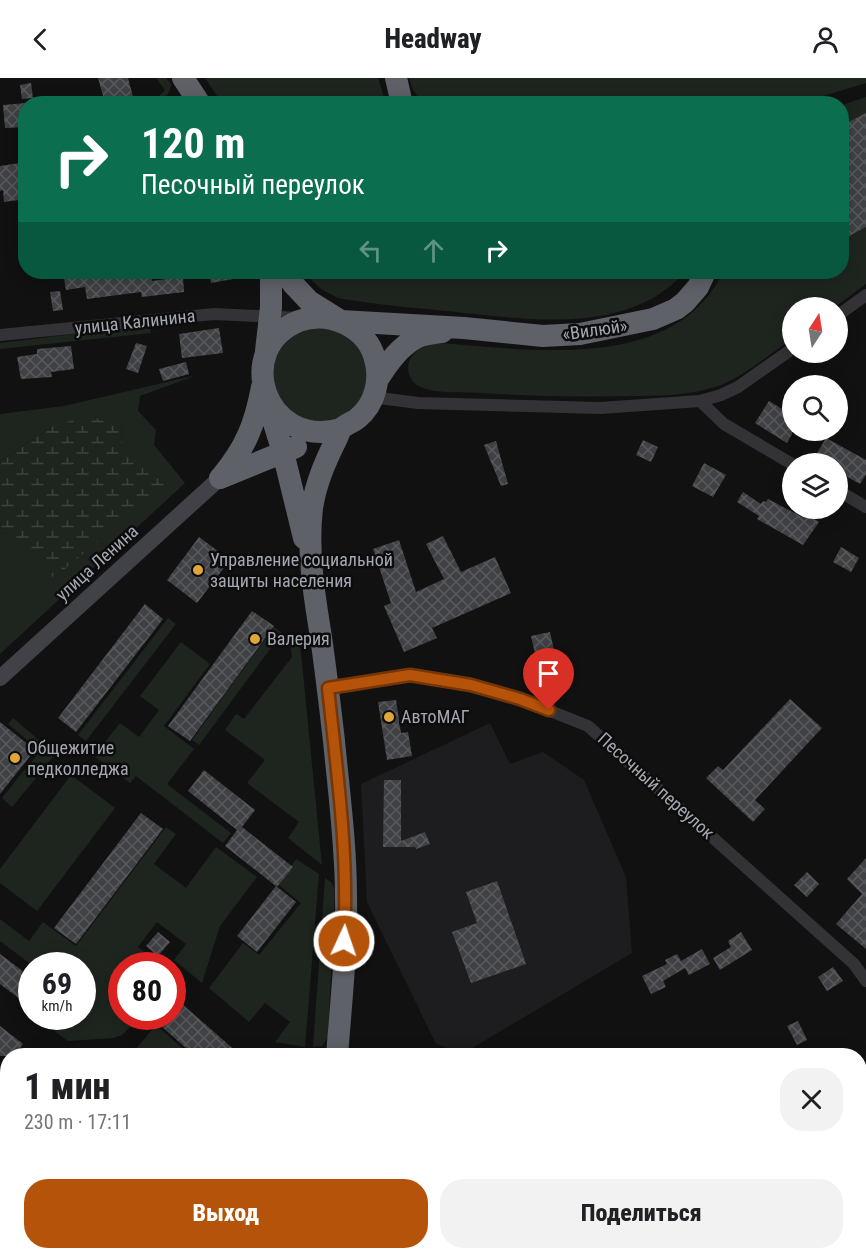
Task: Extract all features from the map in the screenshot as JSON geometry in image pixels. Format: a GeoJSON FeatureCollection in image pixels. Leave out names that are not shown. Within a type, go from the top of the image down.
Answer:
{"type":"FeatureCollection","features":[{"type":"Feature","properties":{"kind":"highway"},"geometry":{"type":"LineString","coordinates":[[183,78],[195,96]]}},
{"type":"Feature","properties":{"kind":"highway"},"geometry":{"type":"LineString","coordinates":[[396,78],[400,96]]}},
{"type":"Feature","properties":{"kind":"highway"},"geometry":{"type":"LineString","coordinates":[[270,279],[271,317],[263,373],[269,402],[289,424],[309,432],[335,430]]}},
{"type":"Feature","properties":{"kind":"highway"},"geometry":{"type":"LineString","coordinates":[[290,279],[309,301],[353,328],[369,344],[375,357],[375,388]]}},
{"type":"Feature","properties":{"kind":"highway","name":"«Вилюй»"},"geometry":{"type":"LineString","coordinates":[[464,328],[561,336],[638,324],[676,309],[692,294],[701,279]]}},
{"type":"Feature","properties":{"kind":"highway"},"geometry":{"type":"LineString","coordinates":[[220,478],[236,459],[254,424],[267,352],[280,334],[290,326],[310,318],[329,318],[341,321],[464,328]]}},
{"type":"Feature","properties":{"kind":"highway"},"geometry":{"type":"LineString","coordinates":[[220,478],[359,418],[366,410],[375,388],[393,357],[419,336],[464,328]]}},
{"type":"Feature","properties":{"kind":"highway"},"geometry":{"type":"LineString","coordinates":[[263,373],[309,553],[328,688],[341,808],[346,897],[337,1048]]}},
{"type":"Feature","properties":{"kind":"highway"},"geometry":{"type":"LineString","coordinates":[[309,553],[313,507],[318,483],[335,430]]}},
{"type":"Feature","properties":{"kind":"main road","name":"улица Ленина"},"geometry":{"type":"LineString","coordinates":[[0,678],[220,478]]}},
{"type":"Feature","properties":{"kind":"street"},"geometry":{"type":"LineString","coordinates":[[848,308],[866,295]]}},
{"type":"Feature","properties":{"kind":"street","name":"улица Калинина"},"geometry":{"type":"LineString","coordinates":[[0,335],[214,314],[310,318]]}},
{"type":"Feature","properties":{"kind":"street"},"geometry":{"type":"LineString","coordinates":[[375,388],[418,403],[600,408],[700,401],[738,387],[782,356]]}},
{"type":"Feature","properties":{"kind":"street"},"geometry":{"type":"LineString","coordinates":[[700,401],[724,423],[782,458]]}},
{"type":"Feature","properties":{"kind":"street"},"geometry":{"type":"LineString","coordinates":[[848,496],[866,507]]}},
{"type":"Feature","properties":{"kind":"street","name":"Песочный переулок"},"geometry":{"type":"LineString","coordinates":[[328,688],[410,675],[471,685],[520,699],[588,726],[854,964],[866,981]]}},
{"type":"Feature","properties":{"kind":"shaded area"},"geometry":{"type":"Polygon","coordinates":[[[490,723],[510,764],[543,752],[584,780],[626,877],[632,953],[472,1048],[448,1048],[436,1044],[367,902],[361,784],[490,723]]]}},
{"type":"Feature","properties":{"kind":"green space"},"geometry":{"type":"Polygon","coordinates":[[[156,78],[166,78],[171,84],[166,96],[159,96],[165,90],[156,78]]]}},
{"type":"Feature","properties":{"kind":"green space"},"geometry":{"type":"Polygon","coordinates":[[[205,78],[378,78],[384,96],[217,96],[205,78]]]}},
{"type":"Feature","properties":{"kind":"green space"},"geometry":{"type":"Polygon","coordinates":[[[409,78],[866,78],[866,83],[823,96],[417,96],[409,78]]]}},
{"type":"Feature","properties":{"kind":"green space"},"geometry":{"type":"Polygon","coordinates":[[[866,97],[866,113],[849,122],[849,103],[866,97]]]}},
{"type":"Feature","properties":{"kind":"green space"},"geometry":{"type":"Polygon","coordinates":[[[866,227],[866,284],[848,297],[782,297],[782,346],[745,372],[725,383],[704,390],[647,396],[552,396],[456,392],[423,388],[414,383],[409,374],[409,361],[412,356],[421,348],[439,343],[555,350],[596,348],[635,341],[671,327],[700,305],[718,279],[849,279],[849,236],[866,227]]]}},
{"type":"Feature","properties":{"kind":"green space"},"geometry":{"type":"Polygon","coordinates":[[[310,279],[678,279],[665,290],[642,303],[618,312],[564,319],[508,317],[382,304],[338,298],[321,289],[310,279]]]}},
{"type":"Feature","properties":{"kind":"green space"},"geometry":{"type":"Polygon","coordinates":[[[149,325],[151,333],[0,349],[0,343],[149,325]]]}},
{"type":"Feature","properties":{"kind":"green space"},"geometry":{"type":"Polygon","coordinates":[[[320,328],[338,332],[353,342],[363,357],[367,375],[363,393],[353,408],[338,418],[320,422],[302,418],[287,408],[277,393],[273,375],[277,357],[287,342],[302,332],[320,328]]]}},
{"type":"Feature","properties":{"kind":"green space"},"geometry":{"type":"Polygon","coordinates":[[[197,375],[140,396],[138,411],[156,430],[154,445],[185,483],[0,654],[0,534],[11,533],[123,448],[121,426],[53,426],[0,461],[0,414],[64,406],[197,375]]]}},
{"type":"Feature","properties":{"kind":"green space"},"geometry":{"type":"Polygon","coordinates":[[[81,418],[108,419],[121,426],[123,448],[172,480],[54,578],[11,533],[0,534],[0,461],[53,426],[81,418]]]}},
{"type":"Feature","properties":{"kind":"green space"},"geometry":{"type":"Polygon","coordinates":[[[168,618],[176,624],[86,741],[78,735],[168,618]]]}},
{"type":"Feature","properties":{"kind":"green space"},"geometry":{"type":"Polygon","coordinates":[[[274,627],[282,633],[199,745],[192,740],[274,627]]]}},
{"type":"Feature","properties":{"kind":"green space"},"geometry":{"type":"Polygon","coordinates":[[[181,642],[210,664],[164,726],[194,749],[167,784],[231,833],[223,843],[136,776],[130,783],[94,756],[120,723],[139,737],[159,710],[140,696],[181,642]]]}},
{"type":"Feature","properties":{"kind":"green space"},"geometry":{"type":"Polygon","coordinates":[[[300,643],[322,865],[288,838],[299,822],[247,783],[265,760],[225,730],[236,714],[244,719],[292,657],[290,644],[300,643]]]}},
{"type":"Feature","properties":{"kind":"green space"},"geometry":{"type":"Polygon","coordinates":[[[13,718],[54,753],[39,773],[29,765],[40,751],[8,724],[13,718]]]}},
{"type":"Feature","properties":{"kind":"green space"},"geometry":{"type":"Polygon","coordinates":[[[25,769],[36,778],[12,807],[2,798],[25,769]]]}},
{"type":"Feature","properties":{"kind":"green space"},"geometry":{"type":"Polygon","coordinates":[[[71,775],[115,808],[37,911],[0,883],[0,869],[71,775]]]}},
{"type":"Feature","properties":{"kind":"green space"},"geometry":{"type":"Polygon","coordinates":[[[166,827],[176,834],[154,864],[186,888],[216,847],[257,877],[220,926],[202,983],[186,970],[186,952],[180,952],[186,944],[157,922],[138,947],[144,952],[108,952],[108,1030],[127,1030],[122,1035],[114,1038],[68,1041],[53,1030],[96,1030],[96,952],[18,952],[18,955],[0,941],[0,919],[29,941],[43,922],[76,946],[166,827]]]}},
{"type":"Feature","properties":{"kind":"green space"},"geometry":{"type":"Polygon","coordinates":[[[296,859],[319,874],[305,1047],[275,1042],[290,1022],[265,1003],[249,1022],[209,988],[243,943],[259,955],[301,903],[278,884],[296,859]]]}},
{"type":"Feature","properties":{"kind":"green space"},"geometry":{"type":"Polygon","coordinates":[[[325,878],[335,889],[328,1037],[322,1046],[313,1047],[325,878]]]}},
{"type":"Feature","properties":{"kind":"green space"},"geometry":{"type":"Polygon","coordinates":[[[152,1030],[162,1030],[182,1048],[137,1048],[152,1030]]]}},
{"type":"Feature","properties":{"kind":"building"},"geometry":{"type":"Polygon","coordinates":[[[98,78],[128,78],[133,96],[103,96],[98,78]]]}},
{"type":"Feature","properties":{"kind":"building"},"geometry":{"type":"Polygon","coordinates":[[[31,83],[33,96],[22,96],[20,85],[31,83]]]}},
{"type":"Feature","properties":{"kind":"building"},"geometry":{"type":"Polygon","coordinates":[[[18,104],[18,127],[5,128],[3,105],[18,104]]]}},
{"type":"Feature","properties":{"kind":"building"},"geometry":{"type":"Polygon","coordinates":[[[866,113],[866,227],[849,236],[849,122],[866,113]]]}},
{"type":"Feature","properties":{"kind":"building"},"geometry":{"type":"Polygon","coordinates":[[[18,163],[18,200],[4,202],[3,190],[0,191],[0,166],[18,163]]]}},
{"type":"Feature","properties":{"kind":"building"},"geometry":{"type":"Polygon","coordinates":[[[64,279],[152,279],[152,281],[183,279],[184,292],[142,297],[141,292],[87,299],[85,287],[66,290],[64,279]]]}},
{"type":"Feature","properties":{"kind":"building"},"geometry":{"type":"Polygon","coordinates":[[[210,279],[234,279],[211,283],[210,279]]]}},
{"type":"Feature","properties":{"kind":"building"},"geometry":{"type":"Polygon","coordinates":[[[60,291],[63,310],[53,311],[50,292],[60,291]]]}},
{"type":"Feature","properties":{"kind":"building"},"geometry":{"type":"Polygon","coordinates":[[[219,328],[223,353],[182,358],[179,334],[219,328]]]}},
{"type":"Feature","properties":{"kind":"building"},"geometry":{"type":"Polygon","coordinates":[[[136,343],[147,346],[138,373],[126,369],[136,343]]]}},
{"type":"Feature","properties":{"kind":"building"},"geometry":{"type":"Polygon","coordinates":[[[71,346],[74,369],[51,372],[52,377],[21,379],[17,357],[37,354],[37,349],[71,346]]]}},
{"type":"Feature","properties":{"kind":"building"},"geometry":{"type":"Polygon","coordinates":[[[186,362],[189,374],[163,381],[159,369],[186,362]]]}},
{"type":"Feature","properties":{"kind":"building"},"geometry":{"type":"Polygon","coordinates":[[[769,401],[782,409],[782,440],[755,423],[769,401]]]}},
{"type":"Feature","properties":{"kind":"building"},"geometry":{"type":"Polygon","coordinates":[[[643,440],[658,447],[651,462],[636,455],[643,440]]]}},
{"type":"Feature","properties":{"kind":"building"},"geometry":{"type":"Polygon","coordinates":[[[496,441],[508,484],[501,486],[484,445],[496,441]]]}},
{"type":"Feature","properties":{"kind":"building"},"geometry":{"type":"Polygon","coordinates":[[[824,441],[831,441],[866,460],[866,474],[860,484],[848,477],[848,453],[817,453],[824,441]]]}},
{"type":"Feature","properties":{"kind":"building"},"geometry":{"type":"Polygon","coordinates":[[[704,463],[726,475],[713,497],[692,486],[704,463]]]}},
{"type":"Feature","properties":{"kind":"building"},"geometry":{"type":"Polygon","coordinates":[[[743,492],[761,504],[768,499],[782,506],[782,519],[814,519],[819,522],[803,545],[757,519],[759,516],[737,502],[743,492]]]}},
{"type":"Feature","properties":{"kind":"building"},"geometry":{"type":"Polygon","coordinates":[[[443,536],[461,572],[495,557],[511,593],[432,628],[437,638],[404,652],[384,606],[391,603],[373,549],[399,540],[416,592],[444,579],[426,544],[443,536]]]}},
{"type":"Feature","properties":{"kind":"building","name":"Управление социальной защиты населения"},"geometry":{"type":"Polygon","coordinates":[[[199,537],[230,560],[197,603],[167,580],[199,537]]]}},
{"type":"Feature","properties":{"kind":"building"},"geometry":{"type":"Polygon","coordinates":[[[841,547],[859,558],[851,572],[833,562],[841,547]]]}},
{"type":"Feature","properties":{"kind":"building"},"geometry":{"type":"Polygon","coordinates":[[[145,604],[163,619],[76,732],[58,718],[145,604]]]}},
{"type":"Feature","properties":{"kind":"building"},"geometry":{"type":"Polygon","coordinates":[[[252,611],[274,626],[190,741],[168,726],[252,611]]]}},
{"type":"Feature","properties":{"kind":"building"},"geometry":{"type":"Polygon","coordinates":[[[550,632],[555,654],[536,658],[531,636],[550,632]]]}},
{"type":"Feature","properties":{"kind":"building"},"geometry":{"type":"Polygon","coordinates":[[[790,699],[822,728],[755,800],[765,809],[753,822],[706,778],[718,766],[723,770],[790,699]]]}},
{"type":"Feature","properties":{"kind":"building","name":"АвтоМАГ"},"geometry":{"type":"Polygon","coordinates":[[[396,700],[401,733],[408,732],[412,756],[387,760],[378,702],[396,700]]]}},
{"type":"Feature","properties":{"kind":"building","name":"Общежитие педколледжа"},"geometry":{"type":"Polygon","coordinates":[[[0,722],[35,750],[0,794],[0,722]]]}},
{"type":"Feature","properties":{"kind":"building"},"geometry":{"type":"Polygon","coordinates":[[[204,770],[255,810],[242,827],[293,867],[277,887],[225,846],[237,830],[188,791],[204,770]]]}},
{"type":"Feature","properties":{"kind":"building"},"geometry":{"type":"Polygon","coordinates":[[[384,780],[401,780],[401,841],[425,832],[430,844],[416,849],[415,847],[383,847],[384,780]]]}},
{"type":"Feature","properties":{"kind":"building"},"geometry":{"type":"Polygon","coordinates":[[[141,813],[163,829],[76,944],[54,928],[141,813]]]}},
{"type":"Feature","properties":{"kind":"building"},"geometry":{"type":"Polygon","coordinates":[[[866,858],[866,949],[836,924],[862,894],[847,879],[866,858]]]}},
{"type":"Feature","properties":{"kind":"building"},"geometry":{"type":"Polygon","coordinates":[[[807,872],[819,884],[807,897],[794,885],[807,872]]]}},
{"type":"Feature","properties":{"kind":"building"},"geometry":{"type":"Polygon","coordinates":[[[497,881],[526,964],[471,983],[452,932],[477,923],[466,892],[497,881]]]}},
{"type":"Feature","properties":{"kind":"building"},"geometry":{"type":"Polygon","coordinates":[[[276,886],[296,902],[257,952],[237,936],[276,886]]]}},
{"type":"Feature","properties":{"kind":"building"},"geometry":{"type":"Polygon","coordinates":[[[158,932],[170,942],[161,952],[153,952],[146,946],[158,932]]]}},
{"type":"Feature","properties":{"kind":"building"},"geometry":{"type":"Polygon","coordinates":[[[741,932],[752,950],[720,970],[713,958],[731,947],[728,941],[741,932]]]}},
{"type":"Feature","properties":{"kind":"building"},"geometry":{"type":"Polygon","coordinates":[[[702,949],[710,964],[689,975],[681,961],[702,949]]]}},
{"type":"Feature","properties":{"kind":"building"},"geometry":{"type":"Polygon","coordinates":[[[0,954],[18,968],[18,998],[0,984],[0,954]]]}},
{"type":"Feature","properties":{"kind":"building"},"geometry":{"type":"Polygon","coordinates":[[[677,954],[685,968],[663,981],[666,987],[651,994],[642,976],[667,964],[665,960],[677,954]]]}},
{"type":"Feature","properties":{"kind":"building"},"geometry":{"type":"Polygon","coordinates":[[[833,967],[843,981],[827,991],[818,977],[833,967]]]}},
{"type":"Feature","properties":{"kind":"building"},"geometry":{"type":"Polygon","coordinates":[[[186,1007],[232,1048],[186,1048],[166,1030],[186,1030],[186,1007]]]}},
{"type":"Feature","properties":{"kind":"building"},"geometry":{"type":"Polygon","coordinates":[[[798,1021],[807,1040],[797,1045],[787,1026],[798,1021]]]}},
{"type":"Feature","properties":{"kind":"building"},"geometry":{"type":"Polygon","coordinates":[[[0,1026],[23,1044],[20,1048],[0,1048],[0,1026]]]}},
{"type":"Feature","properties":{"kind":"place","name":"Управление социальной защиты населения"},"geometry":{"type":"Point","coordinates":[198,570]}},
{"type":"Feature","properties":{"kind":"place","name":"Валерия"},"geometry":{"type":"Point","coordinates":[255,639]}},
{"type":"Feature","properties":{"kind":"place","name":"АвтоМАГ"},"geometry":{"type":"Point","coordinates":[389,717]}},
{"type":"Feature","properties":{"kind":"place","name":"Общежитие педколледжа"},"geometry":{"type":"Point","coordinates":[15,758]}},
{"type":"Feature","properties":{"kind":"route"},"geometry":{"type":"LineString","coordinates":[[344,941],[346,897],[344,852],[328,688],[410,675],[471,685],[549,710]]}}]}
